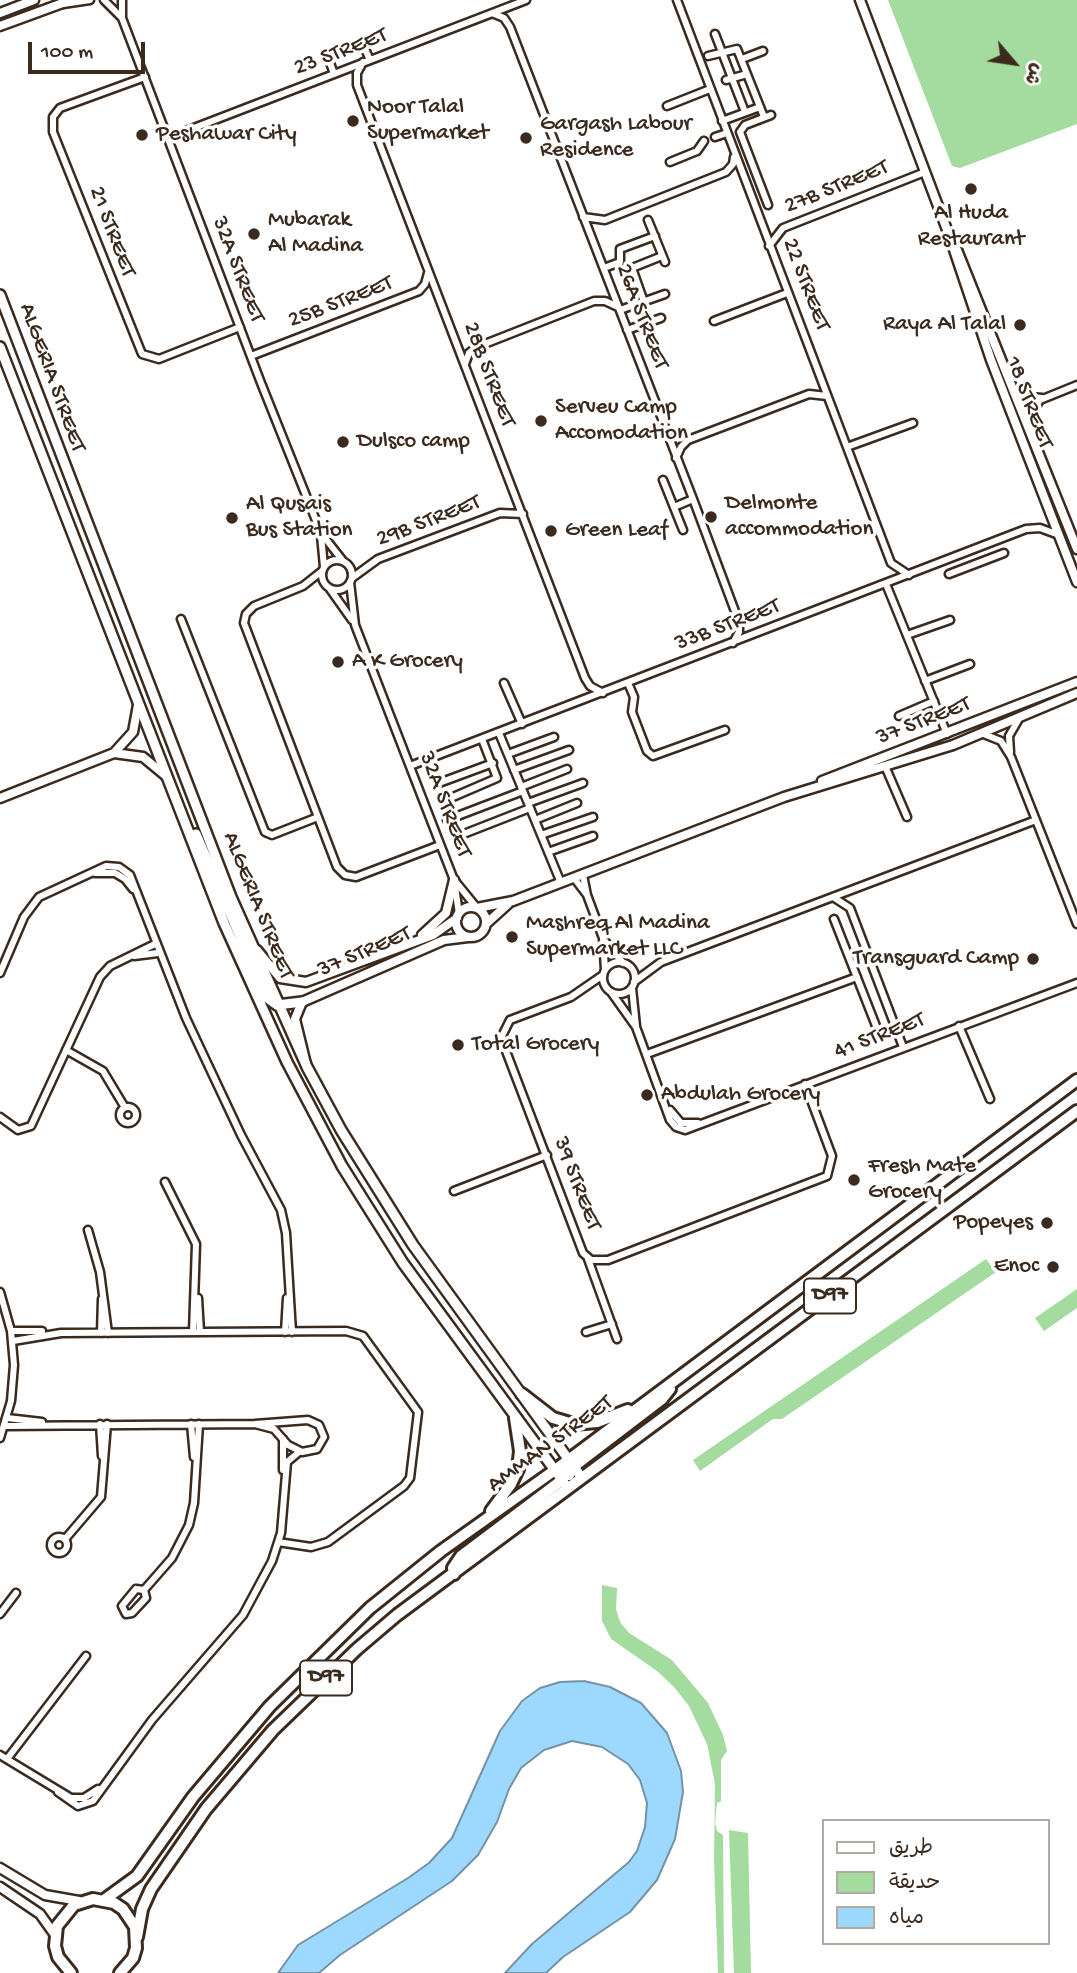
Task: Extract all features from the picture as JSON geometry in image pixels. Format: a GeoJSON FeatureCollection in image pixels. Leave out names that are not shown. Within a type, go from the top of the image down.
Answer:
{"type":"FeatureCollection","features":[{"type":"Feature","properties":{"kind":"main road","name":"ALGERIA STREET"},"geometry":{"type":"LineString","coordinates":[[0,295],[91,538],[276,1004],[307,1067],[384,1203],[571,1463]]}},
{"type":"Feature","properties":{"kind":"main road","name":"ALGERIA STREET"},"geometry":{"type":"LineString","coordinates":[[0,348],[224,922],[271,1030],[322,1130],[403,1263],[515,1418],[568,1480]]}},
{"type":"Feature","properties":{"kind":"main road"},"geometry":{"type":"LineString","coordinates":[[179,806],[190,819],[229,918],[266,997],[276,1004],[302,1002]]}},
{"type":"Feature","properties":{"kind":"main road","name":"AMMAN STREET"},"geometry":{"type":"LineString","coordinates":[[568,1480],[571,1463],[643,1404],[1077,1080]]}},
{"type":"Feature","properties":{"kind":"main road","name":"AMMAN STREET"},"geometry":{"type":"LineString","coordinates":[[120,1973],[133,1958],[142,1909],[151,1889],[206,1809],[257,1748],[356,1649],[454,1574],[568,1480],[1077,1111]]}},
{"type":"Feature","properties":{"kind":"main road"},"geometry":{"type":"LineString","coordinates":[[568,1480],[571,1463],[662,1399],[675,1380]]}},
{"type":"Feature","properties":{"kind":"main road"},"geometry":{"type":"LineString","coordinates":[[522,1394],[553,1418],[573,1424],[597,1422],[643,1404]]}},
{"type":"Feature","properties":{"kind":"main road"},"geometry":{"type":"LineString","coordinates":[[484,1520],[511,1485],[518,1469],[520,1451],[515,1418]]}},
{"type":"Feature","properties":{"kind":"main road","name":"AMMAN STREET"},"geometry":{"type":"LineString","coordinates":[[104,1900],[138,1876],[193,1797],[304,1670],[402,1582],[484,1520],[568,1480]]}},
{"type":"Feature","properties":{"kind":"main road"},"geometry":{"type":"LineString","coordinates":[[66,1971],[58,1957],[55,1935],[67,1911],[82,1901],[104,1900],[114,1903],[130,1917],[137,1937]]}},
{"type":"Feature","properties":{"kind":"street"},"geometry":{"type":"LineString","coordinates":[[0,13],[34,0]]}},
{"type":"Feature","properties":{"kind":"street"},"geometry":{"type":"LineString","coordinates":[[0,26],[71,0]]}},
{"type":"Feature","properties":{"kind":"street"},"geometry":{"type":"LineString","coordinates":[[61,4],[90,0]]}},
{"type":"Feature","properties":{"kind":"street","name":"32A STREET"},"geometry":{"type":"LineString","coordinates":[[104,0],[122,18]]}},
{"type":"Feature","properties":{"kind":"street","name":"32A STREET"},"geometry":{"type":"LineString","coordinates":[[122,0],[122,18],[251,356],[321,533],[343,561]]}},
{"type":"Feature","properties":{"kind":"street","name":"23 STREET"},"geometry":{"type":"LineString","coordinates":[[168,138],[526,0]]}},
{"type":"Feature","properties":{"kind":"street","name":"22 STREET"},"geometry":{"type":"LineString","coordinates":[[677,0],[891,563],[898,571],[909,575]]}},
{"type":"Feature","properties":{"kind":"street","name":"18 STREET"},"geometry":{"type":"LineString","coordinates":[[860,0],[949,235],[1077,549]]}},
{"type":"Feature","properties":{"kind":"street","name":"26A STREET"},"geometry":{"type":"LineString","coordinates":[[492,13],[504,18],[510,27],[693,499],[739,622],[739,632],[733,643]]}},
{"type":"Feature","properties":{"kind":"street"},"geometry":{"type":"LineString","coordinates":[[715,34],[729,80],[745,113]]}},
{"type":"Feature","properties":{"kind":"street"},"geometry":{"type":"LineString","coordinates":[[334,74],[329,60],[333,55],[359,47],[365,49],[366,61]]}},
{"type":"Feature","properties":{"kind":"street"},"geometry":{"type":"LineString","coordinates":[[708,56],[736,48],[760,107],[768,116],[745,125],[740,132],[768,205]]}},
{"type":"Feature","properties":{"kind":"street"},"geometry":{"type":"LineString","coordinates":[[742,60],[763,51]]}},
{"type":"Feature","properties":{"kind":"street","name":"28B STREET"},"geometry":{"type":"LineString","coordinates":[[366,61],[357,73],[356,83],[585,678],[590,686],[603,693]]}},
{"type":"Feature","properties":{"kind":"street"},"geometry":{"type":"LineString","coordinates":[[729,80],[747,74]]}},
{"type":"Feature","properties":{"kind":"street","name":"21 STREET"},"geometry":{"type":"LineString","coordinates":[[145,77],[60,108],[53,117],[54,132],[142,354],[159,359],[240,327]]}},
{"type":"Feature","properties":{"kind":"street"},"geometry":{"type":"LineString","coordinates":[[667,106],[710,89]]}},
{"type":"Feature","properties":{"kind":"street"},"geometry":{"type":"LineString","coordinates":[[722,121],[760,107]]}},
{"type":"Feature","properties":{"kind":"street"},"geometry":{"type":"LineString","coordinates":[[715,137],[727,133]]}},
{"type":"Feature","properties":{"kind":"street"},"geometry":{"type":"LineString","coordinates":[[670,162],[696,151],[704,141]]}},
{"type":"Feature","properties":{"kind":"street"},"geometry":{"type":"LineString","coordinates":[[583,217],[605,220],[723,173],[732,166],[734,152]]}},
{"type":"Feature","properties":{"kind":"street","name":"27B STREET"},"geometry":{"type":"LineString","coordinates":[[769,246],[783,228],[925,172]]}},
{"type":"Feature","properties":{"kind":"street"},"geometry":{"type":"LineString","coordinates":[[644,302],[632,268],[664,259],[648,220]]}},
{"type":"Feature","properties":{"kind":"street","name":"18 STREET"},"geometry":{"type":"LineString","coordinates":[[949,235],[991,360],[1077,582]]}},
{"type":"Feature","properties":{"kind":"street"},"geometry":{"type":"LineString","coordinates":[[604,268],[621,262],[620,248],[655,236]]}},
{"type":"Feature","properties":{"kind":"street","name":"25B STREET"},"geometry":{"type":"LineString","coordinates":[[251,356],[419,291],[426,282],[427,268]]}},
{"type":"Feature","properties":{"kind":"street"},"geometry":{"type":"LineString","coordinates":[[715,321],[787,293]]}},
{"type":"Feature","properties":{"kind":"street"},"geometry":{"type":"LineString","coordinates":[[465,366],[469,353],[477,347],[594,301],[605,301],[619,309],[665,295]]}},
{"type":"Feature","properties":{"kind":"street"},"geometry":{"type":"LineString","coordinates":[[627,330],[661,318]]}},
{"type":"Feature","properties":{"kind":"street"},"geometry":{"type":"LineString","coordinates":[[1027,421],[1033,408],[1044,398],[1077,385]]}},
{"type":"Feature","properties":{"kind":"street"},"geometry":{"type":"LineString","coordinates":[[1014,390],[1031,397],[1044,398]]}},
{"type":"Feature","properties":{"kind":"street"},"geometry":{"type":"LineString","coordinates":[[676,458],[688,440],[809,394],[828,397]]}},
{"type":"Feature","properties":{"kind":"street"},"geometry":{"type":"LineString","coordinates":[[847,447],[913,423]]}},
{"type":"Feature","properties":{"kind":"street"},"geometry":{"type":"LineString","coordinates":[[663,480],[683,530]]}},
{"type":"Feature","properties":{"kind":"street"},"geometry":{"type":"LineString","coordinates":[[674,507],[693,499]]}},
{"type":"Feature","properties":{"kind":"street","name":"29B STREET"},"geometry":{"type":"LineString","coordinates":[[351,580],[378,559],[487,517],[506,512],[523,514]]}},
{"type":"Feature","properties":{"kind":"street","name":"33B STREET"},"geometry":{"type":"LineString","coordinates":[[410,766],[1030,527],[1059,535]]}},
{"type":"Feature","properties":{"kind":"street","name":"32A STREET"},"geometry":{"type":"LineString","coordinates":[[321,533],[323,569]]}},
{"type":"Feature","properties":{"kind":"street"},"geometry":{"type":"LineString","coordinates":[[971,551],[976,564]]}},
{"type":"Feature","properties":{"kind":"street"},"geometry":{"type":"LineString","coordinates":[[949,574],[1004,553]]}},
{"type":"Feature","properties":{"kind":"street"},"geometry":{"type":"LineString","coordinates":[[323,569],[323,580],[328,587],[340,590],[351,580],[349,566],[343,561],[334,560],[323,569],[303,586],[254,606],[246,614],[244,624],[337,867],[349,877],[356,877],[440,845]]}},
{"type":"Feature","properties":{"kind":"street","name":"32A STREET"},"geometry":{"type":"LineString","coordinates":[[351,580],[355,625]]}},
{"type":"Feature","properties":{"kind":"street"},"geometry":{"type":"LineString","coordinates":[[886,584],[947,734]]}},
{"type":"Feature","properties":{"kind":"street","name":"32A STREET"},"geometry":{"type":"LineString","coordinates":[[328,587],[355,625],[454,880],[458,916]]}},
{"type":"Feature","properties":{"kind":"street"},"geometry":{"type":"LineString","coordinates":[[181,619],[265,832],[272,835],[318,817]]}},
{"type":"Feature","properties":{"kind":"street"},"geometry":{"type":"LineString","coordinates":[[907,635],[950,620]]}},
{"type":"Feature","properties":{"kind":"street"},"geometry":{"type":"LineString","coordinates":[[925,681],[970,664]]}},
{"type":"Feature","properties":{"kind":"street"},"geometry":{"type":"LineString","coordinates":[[504,682],[522,724]]}},
{"type":"Feature","properties":{"kind":"street","name":"37 STREET"},"geometry":{"type":"LineString","coordinates":[[477,908],[513,901],[583,875],[1077,682]]}},
{"type":"Feature","properties":{"kind":"street"},"geometry":{"type":"LineString","coordinates":[[628,684],[634,697],[632,712],[647,751],[653,756],[725,730]]}},
{"type":"Feature","properties":{"kind":"street","name":"37 STREET"},"geometry":{"type":"LineString","coordinates":[[784,797],[981,733],[1074,695]]}},
{"type":"Feature","properties":{"kind":"street"},"geometry":{"type":"LineString","coordinates":[[899,716],[934,701]]}},
{"type":"Feature","properties":{"kind":"street"},"geometry":{"type":"LineString","coordinates":[[0,798],[114,753],[133,732],[138,704]]}},
{"type":"Feature","properties":{"kind":"street"},"geometry":{"type":"LineString","coordinates":[[1011,757],[1009,736],[1021,716]]}},
{"type":"Feature","properties":{"kind":"street"},"geometry":{"type":"LineString","coordinates":[[499,733],[561,883]]}},
{"type":"Feature","properties":{"kind":"street"},"geometry":{"type":"LineString","coordinates":[[981,733],[1001,741],[1011,757],[1077,924]]}},
{"type":"Feature","properties":{"kind":"street"},"geometry":{"type":"LineString","coordinates":[[508,754],[554,737]]}},
{"type":"Feature","properties":{"kind":"street"},"geometry":{"type":"LineString","coordinates":[[446,800],[495,781],[498,776],[482,739]]}},
{"type":"Feature","properties":{"kind":"street"},"geometry":{"type":"LineString","coordinates":[[514,771],[569,750]]}},
{"type":"Feature","properties":{"kind":"street"},"geometry":{"type":"LineString","coordinates":[[114,753],[144,757],[167,777]]}},
{"type":"Feature","properties":{"kind":"street"},"geometry":{"type":"LineString","coordinates":[[439,783],[493,763]]}},
{"type":"Feature","properties":{"kind":"street"},"geometry":{"type":"LineString","coordinates":[[885,766],[907,817]]}},
{"type":"Feature","properties":{"kind":"street"},"geometry":{"type":"LineString","coordinates":[[447,820],[568,769]]}},
{"type":"Feature","properties":{"kind":"street"},"geometry":{"type":"LineString","coordinates":[[461,835],[583,783]]}},
{"type":"Feature","properties":{"kind":"street"},"geometry":{"type":"LineString","coordinates":[[535,820],[578,803]]}},
{"type":"Feature","properties":{"kind":"street"},"geometry":{"type":"LineString","coordinates":[[541,835],[593,817]]}},
{"type":"Feature","properties":{"kind":"street"},"geometry":{"type":"LineString","coordinates":[[611,992],[625,993],[661,962],[1035,820]]}},
{"type":"Feature","properties":{"kind":"street"},"geometry":{"type":"LineString","coordinates":[[548,852],[593,836]]}},
{"type":"Feature","properties":{"kind":"street"},"geometry":{"type":"LineString","coordinates":[[0,973],[33,903],[50,890],[88,874],[116,873],[125,878],[136,894],[158,953],[220,1092],[278,1201],[286,1233],[288,1332]]}},
{"type":"Feature","properties":{"kind":"street"},"geometry":{"type":"LineString","coordinates":[[583,875],[587,895],[603,938],[634,973],[636,1027]]}},
{"type":"Feature","properties":{"kind":"street"},"geometry":{"type":"LineString","coordinates":[[574,878],[587,895]]}},
{"type":"Feature","properties":{"kind":"street"},"geometry":{"type":"LineString","coordinates":[[412,943],[442,919],[449,906],[454,880]]}},
{"type":"Feature","properties":{"kind":"street","name":"32A STREET"},"geometry":{"type":"LineString","coordinates":[[454,880],[477,908]]}},
{"type":"Feature","properties":{"kind":"street"},"geometry":{"type":"LineString","coordinates":[[833,897],[850,908],[903,1047]]}},
{"type":"Feature","properties":{"kind":"street","name":"37 STREET"},"geometry":{"type":"LineString","coordinates":[[487,923],[513,901]]}},
{"type":"Feature","properties":{"kind":"street"},"geometry":{"type":"LineString","coordinates":[[466,908],[477,908],[485,915],[487,923],[481,934],[468,937],[458,930],[458,916],[466,908]]}},
{"type":"Feature","properties":{"kind":"street","name":"37 STREET"},"geometry":{"type":"LineString","coordinates":[[247,935],[275,974],[300,983],[312,981],[412,943],[439,931],[458,916]]}},
{"type":"Feature","properties":{"kind":"street"},"geometry":{"type":"LineString","coordinates":[[834,919],[877,1028],[893,1021]]}},
{"type":"Feature","properties":{"kind":"street","name":"37 STREET"},"geometry":{"type":"LineString","coordinates":[[307,1067],[306,1052],[295,1019],[302,1002],[444,940],[468,937]]}},
{"type":"Feature","properties":{"kind":"street"},"geometry":{"type":"LineString","coordinates":[[603,938],[604,985],[636,1027],[647,1054],[857,976]]}},
{"type":"Feature","properties":{"kind":"street"},"geometry":{"type":"LineString","coordinates":[[0,1117],[18,1130],[31,1126],[100,976],[110,966],[155,944]]}},
{"type":"Feature","properties":{"kind":"street"},"geometry":{"type":"LineString","coordinates":[[134,956],[158,953]]}},
{"type":"Feature","properties":{"kind":"street"},"geometry":{"type":"LineString","coordinates":[[852,966],[870,961]]}},
{"type":"Feature","properties":{"kind":"street"},"geometry":{"type":"LineString","coordinates":[[604,973],[615,963],[623,963]]}},
{"type":"Feature","properties":{"kind":"street","name":"39 STREET"},"geometry":{"type":"LineString","coordinates":[[604,973],[572,997],[510,1020],[502,1034],[588,1258],[602,1262],[827,1176],[832,1156],[805,1084]]}},
{"type":"Feature","properties":{"kind":"street","name":"41 STREET"},"geometry":{"type":"LineString","coordinates":[[647,1054],[668,1107],[684,1124],[707,1122],[1077,981]]}},
{"type":"Feature","properties":{"kind":"street"},"geometry":{"type":"LineString","coordinates":[[959,1026],[990,1100]]}},
{"type":"Feature","properties":{"kind":"street"},"geometry":{"type":"LineString","coordinates":[[66,1050],[103,1071],[124,1106]]}},
{"type":"Feature","properties":{"kind":"street"},"geometry":{"type":"LineString","coordinates":[[454,1191],[547,1155]]}},
{"type":"Feature","properties":{"kind":"street"},"geometry":{"type":"LineString","coordinates":[[165,1182],[194,1239],[196,1332]]}},
{"type":"Feature","properties":{"kind":"street"},"geometry":{"type":"LineString","coordinates":[[88,1230],[103,1287],[105,1333]]}},
{"type":"Feature","properties":{"kind":"street"},"geometry":{"type":"LineString","coordinates":[[588,1258],[617,1339]]}},
{"type":"Feature","properties":{"kind":"street"},"geometry":{"type":"LineString","coordinates":[[594,1278],[602,1262]]}},
{"type":"Feature","properties":{"kind":"street"},"geometry":{"type":"LineString","coordinates":[[0,1292],[13,1341],[14,1376],[7,1418],[0,1438]]}},
{"type":"Feature","properties":{"kind":"street"},"geometry":{"type":"LineString","coordinates":[[586,1332],[612,1324]]}},
{"type":"Feature","properties":{"kind":"street"},"geometry":{"type":"LineString","coordinates":[[11,1331],[346,1331],[363,1336],[413,1403],[419,1422],[411,1474],[404,1486],[328,1542],[312,1547],[278,1542]]}},
{"type":"Feature","properties":{"kind":"street"},"geometry":{"type":"LineString","coordinates":[[13,1341],[61,1333]]}},
{"type":"Feature","properties":{"kind":"street"},"geometry":{"type":"LineString","coordinates":[[7,1418],[51,1424]]}},
{"type":"Feature","properties":{"kind":"street"},"geometry":{"type":"LineString","coordinates":[[4,1426],[255,1424],[309,1420],[319,1425],[324,1434],[319,1446],[310,1452],[299,1452],[289,1458],[278,1542],[262,1585],[243,1615],[157,1714],[102,1786],[81,1799],[58,1792],[3,1757],[86,1656]]}},
{"type":"Feature","properties":{"kind":"street"},"geometry":{"type":"LineString","coordinates":[[66,1538],[99,1501],[104,1468],[103,1424]]}},
{"type":"Feature","properties":{"kind":"street"},"geometry":{"type":"LineString","coordinates":[[144,1590],[172,1558],[184,1536],[194,1503],[195,1424]]}},
{"type":"Feature","properties":{"kind":"street"},"geometry":{"type":"LineString","coordinates":[[255,1424],[270,1427],[299,1452]]}},
{"type":"Feature","properties":{"kind":"street"},"geometry":{"type":"LineString","coordinates":[[283,1439],[285,1475]]}},
{"type":"Feature","properties":{"kind":"street"},"geometry":{"type":"LineString","coordinates":[[0,1614],[16,1594]]}},
{"type":"Feature","properties":{"kind":"street"},"geometry":{"type":"LineString","coordinates":[[0,1868],[45,1895],[82,1901]]}},
{"type":"Feature","properties":{"kind":"street"},"geometry":{"type":"LineString","coordinates":[[0,1887],[40,1914],[55,1935]]}},
{"type":"Feature","properties":{"kind":"green space"},"geometry":{"type":"Polygon","coordinates":[[[888,0],[1077,0],[1077,124],[960,168],[952,166],[888,0]]]}},
{"type":"Feature","properties":{"kind":"green space"},"geometry":{"type":"Polygon","coordinates":[[[986,1259],[996,1272],[782,1419],[773,1419],[700,1471],[693,1460],[986,1259]]]}},
{"type":"Feature","properties":{"kind":"green space"},"geometry":{"type":"Polygon","coordinates":[[[1077,1289],[1077,1308],[1044,1331],[1035,1318],[1077,1289]]]}},
{"type":"Feature","properties":{"kind":"green space"},"geometry":{"type":"Polygon","coordinates":[[[602,1585],[617,1588],[616,1609],[620,1622],[629,1633],[672,1660],[708,1703],[723,1735],[727,1751],[721,1760],[721,1801],[717,1803],[715,1823],[717,1831],[723,1835],[724,1973],[718,1973],[714,1861],[715,1784],[707,1744],[689,1706],[674,1687],[657,1671],[611,1639],[602,1621],[602,1585]]]}},
{"type":"Feature","properties":{"kind":"green space"},"geometry":{"type":"Polygon","coordinates":[[[729,1830],[748,1833],[751,1973],[734,1973],[729,1830]]]}},
{"type":"Feature","properties":{"kind":"water"},"geometry":{"type":"Polygon","coordinates":[[[584,1681],[610,1687],[641,1703],[667,1733],[681,1771],[683,1792],[675,1839],[657,1880],[630,1912],[563,1957],[546,1973],[505,1973],[532,1944],[629,1862],[637,1851],[645,1827],[647,1803],[640,1780],[628,1764],[602,1747],[572,1741],[544,1750],[521,1768],[509,1789],[497,1822],[478,1855],[452,1881],[340,1955],[319,1973],[278,1973],[298,1945],[408,1878],[429,1863],[452,1838],[500,1731],[522,1701],[540,1688],[560,1682],[584,1681]]]}},
{"type":"Feature","properties":{"kind":"place","name":"Noor Talal Supermarket"},"geometry":{"type":"Point","coordinates":[353,121]}},
{"type":"Feature","properties":{"kind":"place","name":"Peshawar City"},"geometry":{"type":"Point","coordinates":[142,135]}},
{"type":"Feature","properties":{"kind":"place","name":"Gargash Labour Residence"},"geometry":{"type":"Point","coordinates":[526,138]}},
{"type":"Feature","properties":{"kind":"place","name":"Al Huda Restaurant"},"geometry":{"type":"Point","coordinates":[971,189]}},
{"type":"Feature","properties":{"kind":"place","name":"Mubarak Al Madina"},"geometry":{"type":"Point","coordinates":[254,234]}},
{"type":"Feature","properties":{"kind":"place","name":"Raya Al Talal"},"geometry":{"type":"Point","coordinates":[1020,325]}},
{"type":"Feature","properties":{"kind":"place","name":"Serveu Camp Accomodation"},"geometry":{"type":"Point","coordinates":[541,421]}},
{"type":"Feature","properties":{"kind":"place","name":"Dulsco camp"},"geometry":{"type":"Point","coordinates":[343,442]}},
{"type":"Feature","properties":{"kind":"place","name":"Delmonte accommodation"},"geometry":{"type":"Point","coordinates":[711,517]}},
{"type":"Feature","properties":{"kind":"place","name":"Al Qusais Bus Station"},"geometry":{"type":"Point","coordinates":[232,518]}},
{"type":"Feature","properties":{"kind":"place","name":"Green Leaf"},"geometry":{"type":"Point","coordinates":[551,531]}},
{"type":"Feature","properties":{"kind":"place","name":"A K Grocery"},"geometry":{"type":"Point","coordinates":[338,662]}},
{"type":"Feature","properties":{"kind":"place","name":"Mashreq Al Madina Supermarket LLC"},"geometry":{"type":"Point","coordinates":[512,937]}},
{"type":"Feature","properties":{"kind":"place","name":"Transguard Camp"},"geometry":{"type":"Point","coordinates":[1033,959]}},
{"type":"Feature","properties":{"kind":"place","name":"Total Grocery"},"geometry":{"type":"Point","coordinates":[458,1045]}},
{"type":"Feature","properties":{"kind":"place","name":"Abdulah Grocery"},"geometry":{"type":"Point","coordinates":[647,1095]}},
{"type":"Feature","properties":{"kind":"place","name":"Fresh Mate Grocery"},"geometry":{"type":"Point","coordinates":[854,1180]}},
{"type":"Feature","properties":{"kind":"place","name":"Popeyes"},"geometry":{"type":"Point","coordinates":[1047,1223]}},
{"type":"Feature","properties":{"kind":"place","name":"Enoc"},"geometry":{"type":"Point","coordinates":[1053,1267]}}]}
